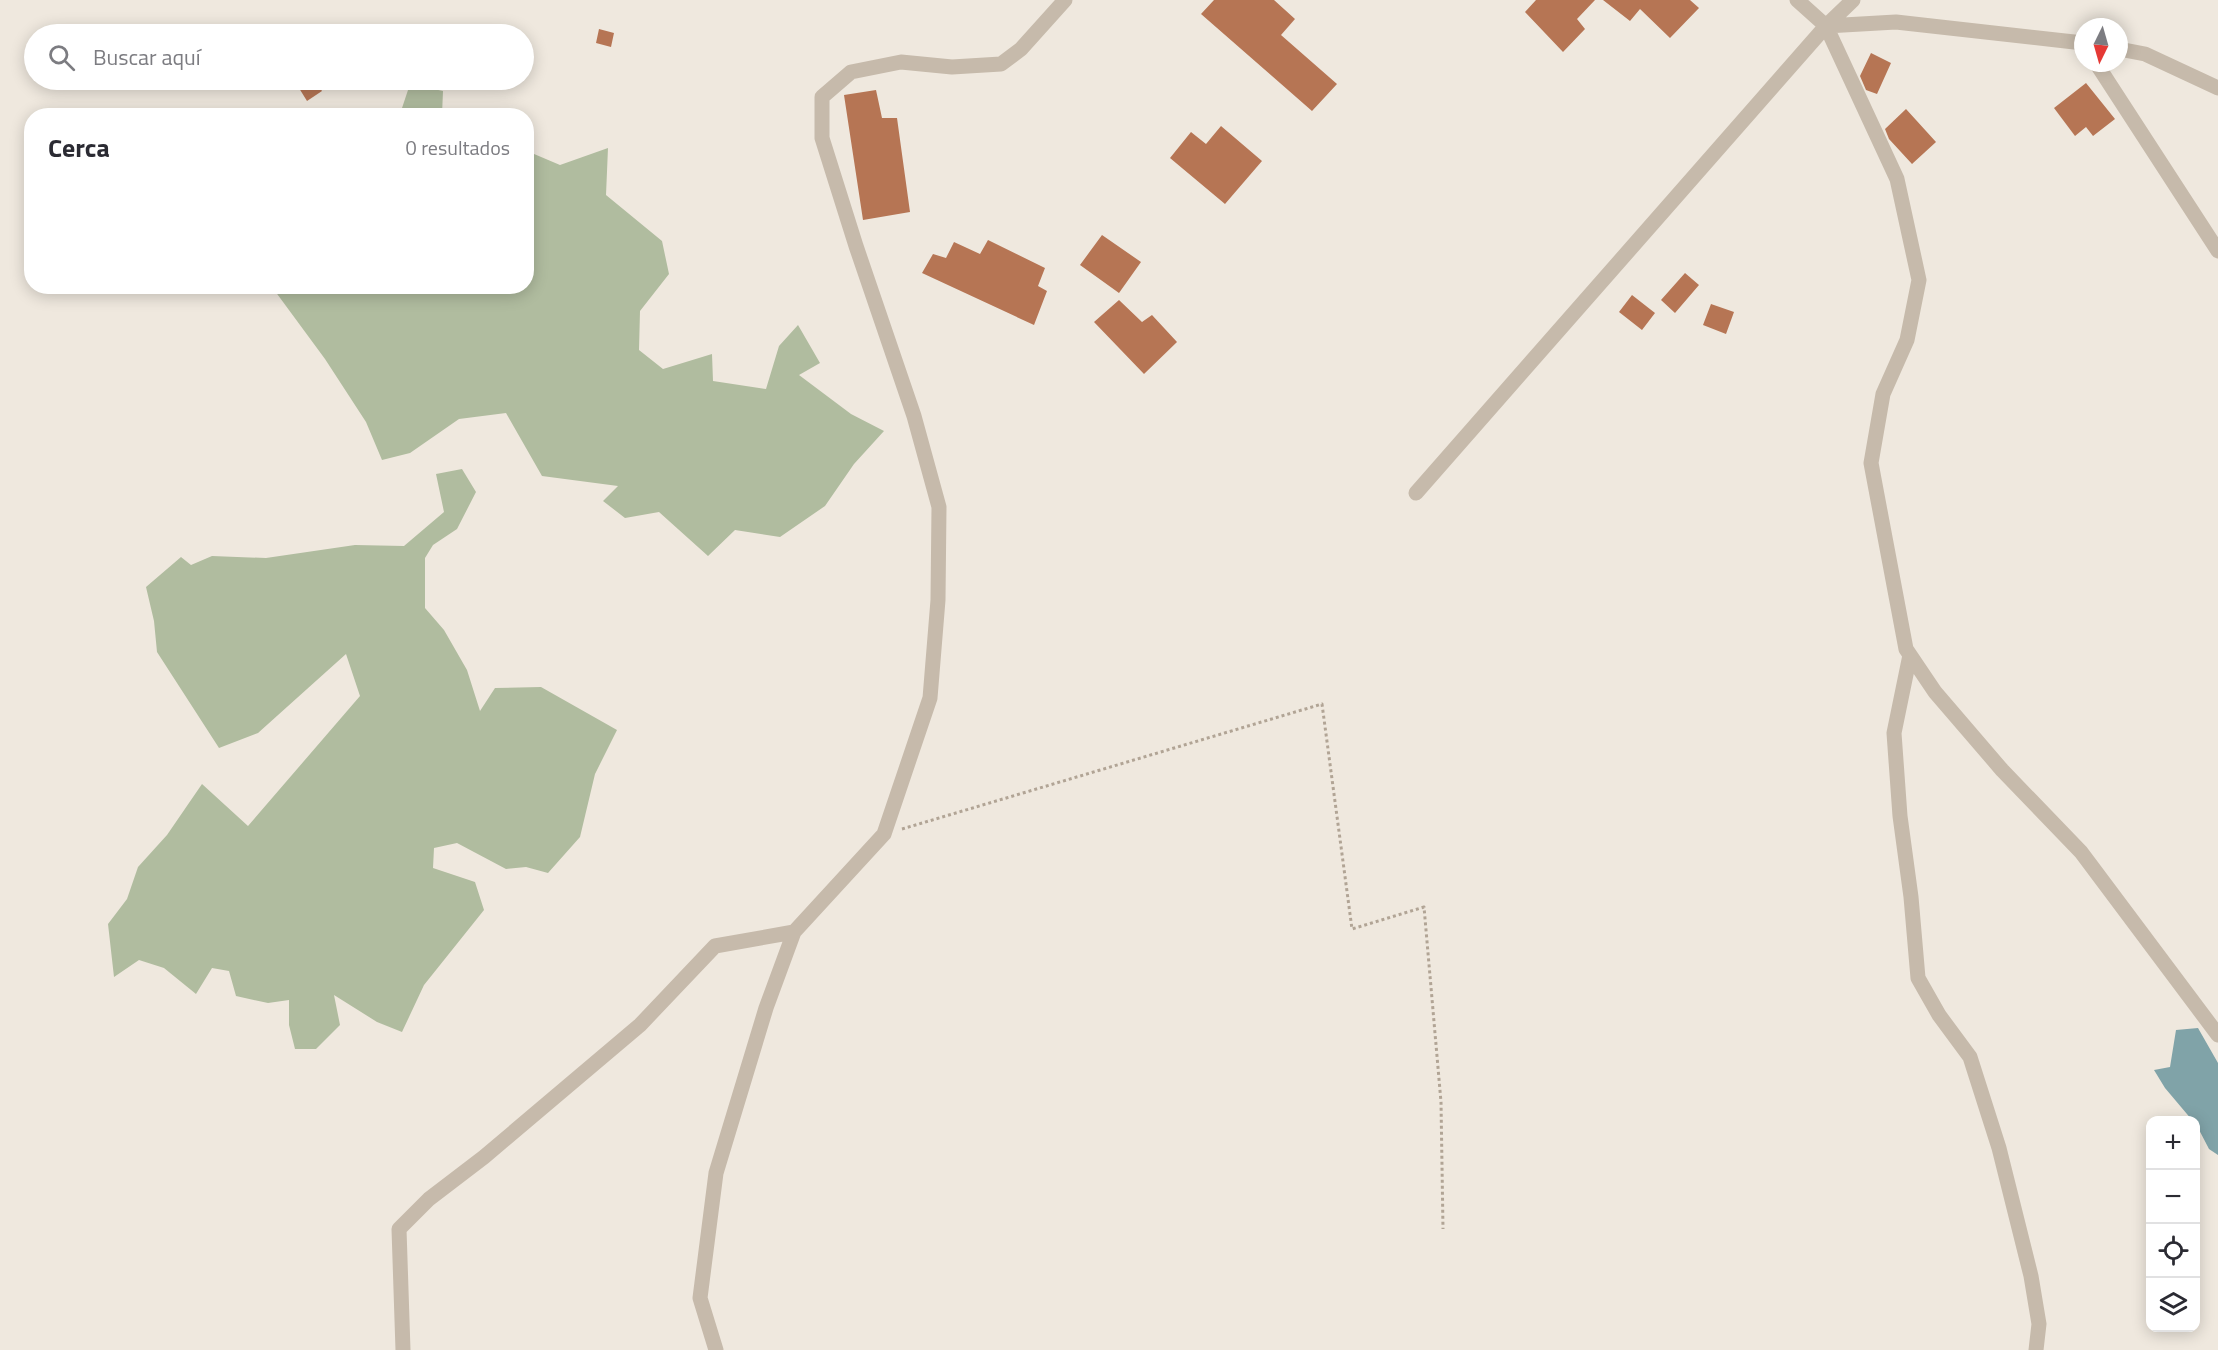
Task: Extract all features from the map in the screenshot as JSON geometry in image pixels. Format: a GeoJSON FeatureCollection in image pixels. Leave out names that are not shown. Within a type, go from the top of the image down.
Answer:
{"type":"FeatureCollection","features":[{"type":"Feature","properties":{"kind":"street"},"geometry":{"type":"LineString","coordinates":[[716,1350],[700,1298],[716,1173],[766,1008],[794,932],[884,834],[930,698],[938,600],[939,507],[914,416],[822,138],[822,97],[851,72],[901,62],[952,67],[1001,64],[1021,49],[1065,0]]}},
{"type":"Feature","properties":{"kind":"street"},"geometry":{"type":"LineString","coordinates":[[1797,0],[1826,26],[1897,179],[1919,280],[1907,340],[1884,394],[1871,463],[1906,649],[1935,692],[1995,761],[2081,852],[2218,1035]]}},
{"type":"Feature","properties":{"kind":"street"},"geometry":{"type":"LineString","coordinates":[[1416,493],[1826,26],[1853,0]]}},
{"type":"Feature","properties":{"kind":"street"},"geometry":{"type":"LineString","coordinates":[[1826,26],[1896,22],[2074,42]]}},
{"type":"Feature","properties":{"kind":"street"},"geometry":{"type":"LineString","coordinates":[[2128,51],[2145,54],[2218,88]]}},
{"type":"Feature","properties":{"kind":"street"},"geometry":{"type":"LineString","coordinates":[[2102,72],[2218,251]]}},
{"type":"Feature","properties":{"kind":"street"},"geometry":{"type":"LineString","coordinates":[[1910,655],[1894,732],[1900,816],[1911,897],[1918,978],[1939,1015],[1970,1057],[1999,1148],[2039,1324],[2036,1350]]}},
{"type":"Feature","properties":{"kind":"street"},"geometry":{"type":"LineString","coordinates":[[403,1350],[399,1229],[429,1199],[484,1157],[640,1025],[715,946],[794,932]]}},
{"type":"Feature","properties":{"kind":"path"},"geometry":{"type":"LineString","coordinates":[[884,834],[1322,704],[1352,929],[1424,907],[1441,1102],[1443,1229]]}},
{"type":"Feature","properties":{"kind":"green space"},"geometry":{"type":"Polygon","coordinates":[[[408,90],[443,91],[442,108],[402,108],[408,90]]]}},
{"type":"Feature","properties":{"kind":"green space"},"geometry":{"type":"Polygon","coordinates":[[[608,148],[606,195],[662,241],[669,274],[640,311],[639,350],[663,369],[712,354],[713,381],[766,389],[779,346],[798,325],[820,363],[799,375],[851,414],[884,431],[854,464],[825,506],[780,537],[735,530],[708,556],[659,512],[625,518],[603,501],[618,486],[542,476],[506,413],[459,419],[410,453],[382,460],[366,422],[325,359],[277,294],[534,294],[534,154],[560,165],[608,148]]]}},
{"type":"Feature","properties":{"kind":"green space"},"geometry":{"type":"Polygon","coordinates":[[[462,469],[476,492],[457,529],[433,545],[425,558],[425,608],[444,630],[467,670],[480,711],[495,688],[541,687],[617,730],[595,774],[580,837],[548,873],[526,867],[506,869],[457,843],[434,848],[433,868],[475,882],[484,910],[424,985],[402,1032],[377,1022],[334,995],[340,1025],[316,1049],[295,1049],[289,1025],[289,1000],[268,1003],[236,996],[229,971],[212,968],[196,994],[164,968],[139,960],[114,977],[108,924],[127,899],[138,867],[167,835],[202,784],[248,826],[360,696],[346,654],[258,733],[219,748],[157,652],[154,621],[146,587],[181,557],[191,565],[212,556],[266,558],[355,545],[404,546],[444,512],[436,474],[462,469]]]}},
{"type":"Feature","properties":{"kind":"water"},"geometry":{"type":"Polygon","coordinates":[[[2198,1028],[2218,1063],[2218,1155],[2209,1149],[2200,1132],[2200,1116],[2189,1116],[2165,1088],[2154,1070],[2170,1067],[2176,1030],[2198,1028]]]}},
{"type":"Feature","properties":{"kind":"building"},"geometry":{"type":"Polygon","coordinates":[[[1214,0],[1274,0],[1295,19],[1281,35],[1337,84],[1312,111],[1201,14],[1214,0]]]}},
{"type":"Feature","properties":{"kind":"building"},"geometry":{"type":"Polygon","coordinates":[[[1536,0],[1595,0],[1577,19],[1585,29],[1563,52],[1525,12],[1536,0]]]}},
{"type":"Feature","properties":{"kind":"building"},"geometry":{"type":"Polygon","coordinates":[[[1603,0],[1690,0],[1699,8],[1670,38],[1640,9],[1630,21],[1603,0]]]}},
{"type":"Feature","properties":{"kind":"building"},"geometry":{"type":"Polygon","coordinates":[[[599,29],[614,33],[611,47],[596,43],[599,29]]]}},
{"type":"Feature","properties":{"kind":"building"},"geometry":{"type":"Polygon","coordinates":[[[1871,53],[1891,63],[1877,94],[1866,90],[1860,76],[1871,53]]]}},
{"type":"Feature","properties":{"kind":"building"},"geometry":{"type":"Polygon","coordinates":[[[2086,83],[2115,119],[2093,136],[2086,127],[2075,136],[2054,108],[2086,83]]]}},
{"type":"Feature","properties":{"kind":"building"},"geometry":{"type":"Polygon","coordinates":[[[300,90],[321,90],[322,91],[307,101],[300,90]]]}},
{"type":"Feature","properties":{"kind":"building"},"geometry":{"type":"Polygon","coordinates":[[[876,90],[882,118],[897,118],[910,212],[863,220],[844,95],[876,90]]]}},
{"type":"Feature","properties":{"kind":"building"},"geometry":{"type":"Polygon","coordinates":[[[1906,109],[1936,142],[1912,164],[1889,139],[1885,129],[1906,109]]]}},
{"type":"Feature","properties":{"kind":"building"},"geometry":{"type":"Polygon","coordinates":[[[1221,126],[1262,161],[1225,204],[1170,158],[1191,132],[1206,144],[1221,126]]]}},
{"type":"Feature","properties":{"kind":"building"},"geometry":{"type":"Polygon","coordinates":[[[1102,235],[1141,262],[1119,293],[1080,265],[1102,235]]]}},
{"type":"Feature","properties":{"kind":"building"},"geometry":{"type":"Polygon","coordinates":[[[988,240],[1045,268],[1038,286],[1047,291],[1034,325],[922,273],[933,254],[946,258],[954,242],[980,254],[988,240]]]}},
{"type":"Feature","properties":{"kind":"building"},"geometry":{"type":"Polygon","coordinates":[[[1685,273],[1699,285],[1675,313],[1661,300],[1685,273]]]}},
{"type":"Feature","properties":{"kind":"building"},"geometry":{"type":"Polygon","coordinates":[[[1632,295],[1655,313],[1642,330],[1619,312],[1632,295]]]}},
{"type":"Feature","properties":{"kind":"building"},"geometry":{"type":"Polygon","coordinates":[[[1119,300],[1142,322],[1152,315],[1177,342],[1144,374],[1094,322],[1119,300]]]}},
{"type":"Feature","properties":{"kind":"building"},"geometry":{"type":"Polygon","coordinates":[[[1711,304],[1734,312],[1726,334],[1703,325],[1711,304]]]}}]}
